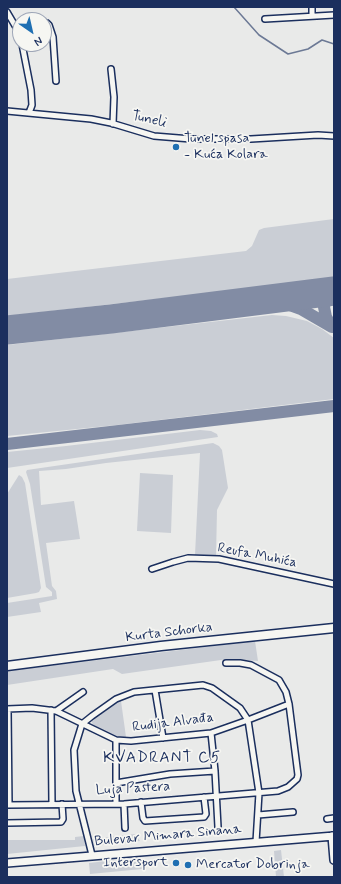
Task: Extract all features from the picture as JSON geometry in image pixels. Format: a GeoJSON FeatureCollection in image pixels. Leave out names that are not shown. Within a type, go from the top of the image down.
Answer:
{"type":"FeatureCollection","features":[{"type":"Feature","properties":{"kind":"main road","name":"Kurta Schorka"},"geometry":{"type":"LineString","coordinates":[[7,666],[161,646],[334,628]]}},
{"type":"Feature","properties":{"kind":"street"},"geometry":{"type":"LineString","coordinates":[[312,7],[312,16]]}},
{"type":"Feature","properties":{"kind":"street"},"geometry":{"type":"LineString","coordinates":[[264,19],[334,15]]}},
{"type":"Feature","properties":{"kind":"street"},"geometry":{"type":"LineString","coordinates":[[52,34],[56,81]]}},
{"type":"Feature","properties":{"kind":"street"},"geometry":{"type":"LineString","coordinates":[[24,52],[31,90],[32,105],[29,113]]}},
{"type":"Feature","properties":{"kind":"street"},"geometry":{"type":"LineString","coordinates":[[111,69],[114,98],[113,124]]}},
{"type":"Feature","properties":{"kind":"street","name":"Tuneli"},"geometry":{"type":"LineString","coordinates":[[7,111],[91,119],[154,136],[191,139],[250,139],[318,135],[334,136]]}},
{"type":"Feature","properties":{"kind":"street","name":"Reufa Muhića"},"geometry":{"type":"LineString","coordinates":[[152,569],[188,558],[219,559],[334,584]]}},
{"type":"Feature","properties":{"kind":"street"},"geometry":{"type":"LineString","coordinates":[[226,663],[251,665],[279,680],[286,692],[289,704]]}},
{"type":"Feature","properties":{"kind":"street"},"geometry":{"type":"LineString","coordinates":[[92,856],[76,790],[74,759],[76,742],[82,724],[116,699],[134,692],[203,685],[212,688],[240,708],[248,720],[260,793],[256,842]]}},
{"type":"Feature","properties":{"kind":"street"},"geometry":{"type":"LineString","coordinates":[[155,690],[164,738]]}},
{"type":"Feature","properties":{"kind":"street"},"geometry":{"type":"LineString","coordinates":[[8,805],[7,710],[32,708],[54,710],[83,692]]}},
{"type":"Feature","properties":{"kind":"street","name":"Rudija Alvađa"},"geometry":{"type":"LineString","coordinates":[[54,710],[116,740],[131,742],[211,733],[289,704]]}},
{"type":"Feature","properties":{"kind":"street","name":"Luja Pastera"},"geometry":{"type":"LineString","coordinates":[[8,805],[124,804],[278,791],[288,787],[297,779],[298,775],[289,704]]}},
{"type":"Feature","properties":{"kind":"street"},"geometry":{"type":"LineString","coordinates":[[52,804],[54,710]]}},
{"type":"Feature","properties":{"kind":"street"},"geometry":{"type":"LineString","coordinates":[[211,733],[217,796],[218,827]]}},
{"type":"Feature","properties":{"kind":"street"},"geometry":{"type":"LineString","coordinates":[[116,740],[116,804]]}},
{"type":"Feature","properties":{"kind":"street"},"geometry":{"type":"LineString","coordinates":[[116,783],[170,774],[215,770]]}},
{"type":"Feature","properties":{"kind":"street"},"geometry":{"type":"LineString","coordinates":[[141,802],[143,818],[145,821],[204,817],[206,814],[204,797]]}},
{"type":"Feature","properties":{"kind":"street"},"geometry":{"type":"LineString","coordinates":[[7,824],[61,822],[64,819],[62,804]]}},
{"type":"Feature","properties":{"kind":"street"},"geometry":{"type":"LineString","coordinates":[[124,804],[125,828]]}},
{"type":"Feature","properties":{"kind":"street"},"geometry":{"type":"LineString","coordinates":[[258,815],[293,812]]}},
{"type":"Feature","properties":{"kind":"street"},"geometry":{"type":"LineString","coordinates":[[327,819],[334,818]]}},
{"type":"Feature","properties":{"kind":"street"},"geometry":{"type":"LineString","coordinates":[[333,836],[334,860]]}},
{"type":"Feature","properties":{"kind":"street","name":"Bulevar Mimara Sinana"},"geometry":{"type":"LineString","coordinates":[[7,863],[333,836]]}},
{"type":"Feature","properties":{"kind":"shaded area"},"geometry":{"type":"Polygon","coordinates":[[[334,219],[334,279],[7,316],[7,279],[246,251],[252,246],[259,230],[264,228],[334,219]]]}},
{"type":"Feature","properties":{"kind":"shaded area"},"geometry":{"type":"Polygon","coordinates":[[[272,315],[286,316],[307,321],[322,329],[334,338],[334,399],[117,425],[7,436],[7,345],[272,315]]]}},
{"type":"Feature","properties":{"kind":"shaded area"},"geometry":{"type":"Polygon","coordinates":[[[200,430],[211,431],[217,434],[218,437],[7,468],[7,452],[200,430]]]}},
{"type":"Feature","properties":{"kind":"shaded area"},"geometry":{"type":"Polygon","coordinates":[[[213,443],[219,446],[222,450],[228,488],[217,510],[216,557],[195,555],[200,453],[39,471],[41,505],[74,501],[80,539],[46,543],[52,586],[56,591],[57,599],[39,603],[41,612],[7,617],[7,603],[52,596],[52,592],[46,587],[30,484],[26,472],[27,470],[213,443]]]}},
{"type":"Feature","properties":{"kind":"shaded area"},"geometry":{"type":"Polygon","coordinates":[[[140,473],[173,475],[171,533],[137,531],[140,473]]]}},
{"type":"Feature","properties":{"kind":"shaded area"},"geometry":{"type":"Polygon","coordinates":[[[19,475],[25,483],[41,588],[39,592],[36,593],[7,598],[7,494],[19,475]]]}},
{"type":"Feature","properties":{"kind":"shaded area"},"geometry":{"type":"Polygon","coordinates":[[[255,641],[258,661],[228,659],[122,674],[113,669],[7,685],[7,671],[255,641]]]}},
{"type":"Feature","properties":{"kind":"shaded area"},"geometry":{"type":"Polygon","coordinates":[[[121,701],[126,737],[119,737],[92,723],[92,720],[115,703],[121,701]]]}},
{"type":"Feature","properties":{"kind":"shaded area"},"geometry":{"type":"Polygon","coordinates":[[[135,834],[140,841],[94,846],[93,839],[135,834]]]}},
{"type":"Feature","properties":{"kind":"shaded area"},"geometry":{"type":"Polygon","coordinates":[[[84,836],[85,846],[7,854],[7,840],[75,840],[75,837],[84,836]]]}},
{"type":"Feature","properties":{"kind":"shaded area"},"geometry":{"type":"Polygon","coordinates":[[[281,850],[284,877],[276,877],[274,851],[281,850]]]}},
{"type":"Feature","properties":{"kind":"shaded area"},"geometry":{"type":"Polygon","coordinates":[[[141,857],[142,869],[90,874],[89,863],[141,857]]]}},
{"type":"Feature","properties":{"kind":"waterway"},"geometry":{"type":"LineString","coordinates":[[234,7],[259,35],[288,54],[308,49],[322,40],[334,44]]}},
{"type":"Feature","properties":{"kind":"taxiway"},"geometry":{"type":"LineString","coordinates":[[252,300],[290,305],[301,309],[332,327],[326,317],[324,307],[325,303],[334,295]]}},
{"type":"Feature","properties":{"kind":"taxiway"},"geometry":{"type":"LineString","coordinates":[[7,444],[334,406]]}},
{"type":"Feature","properties":{"kind":"runway"},"geometry":{"type":"LineString","coordinates":[[7,330],[111,319],[334,291]]}},
{"type":"Feature","properties":{"kind":"place","name":"Tunel spasa - Kuća Kolara"},"geometry":{"type":"Point","coordinates":[176,147]}},
{"type":"Feature","properties":{"kind":"place","name":"Intersport"},"geometry":{"type":"Point","coordinates":[176,863]}},
{"type":"Feature","properties":{"kind":"place","name":"Mercator Dobrinja"},"geometry":{"type":"Point","coordinates":[188,865]}},
{"type":"Feature","properties":{"kind":"district","name":"KVADRANT C5"},"geometry":{"type":"Point","coordinates":[162,759]}}]}
